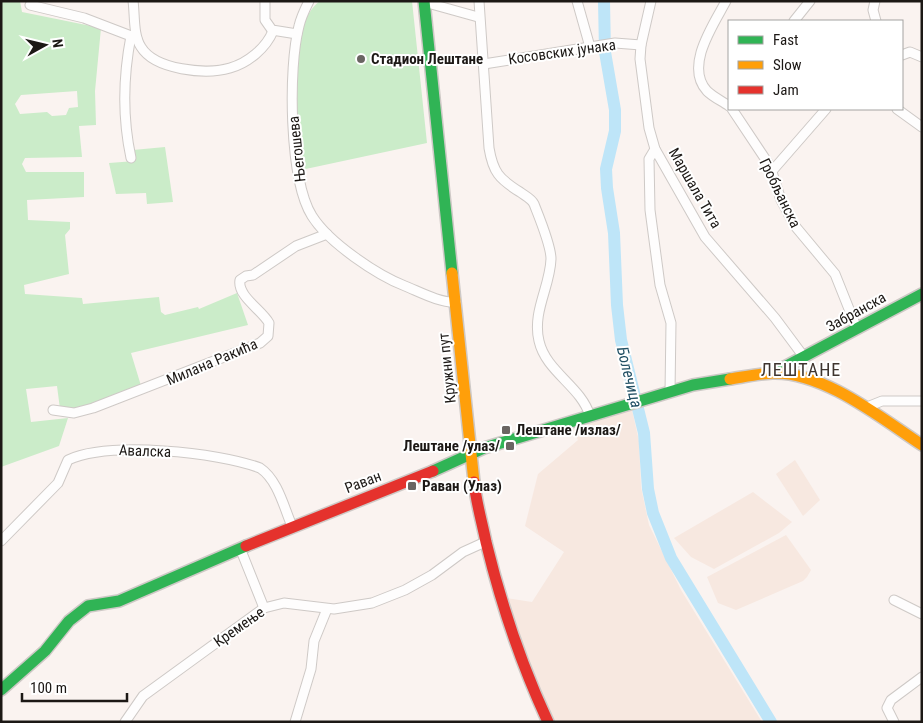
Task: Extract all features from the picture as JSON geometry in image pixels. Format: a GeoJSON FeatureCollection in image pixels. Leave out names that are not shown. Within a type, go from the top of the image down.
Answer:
{"type":"FeatureCollection","features":[{"type":"Feature","properties":{"kind":"street"},"geometry":{"type":"LineString","coordinates":[[131,158],[124,104],[124,71],[134,37],[133,1]]}},
{"type":"Feature","properties":{"kind":"street"},"geometry":{"type":"LineString","coordinates":[[265,1],[265,20],[273,31],[297,34]]}},
{"type":"Feature","properties":{"kind":"street","name":"Његошева"},"geometry":{"type":"LineString","coordinates":[[309,1],[297,34],[293,118],[298,172],[312,216],[327,234],[384,278],[444,301],[456,302]]}},
{"type":"Feature","properties":{"kind":"street"},"geometry":{"type":"LineString","coordinates":[[478,1],[489,148],[493,167],[502,180],[533,201],[550,254],[550,268],[537,319],[538,340],[542,354],[585,404],[590,416]]}},
{"type":"Feature","properties":{"kind":"street"},"geometry":{"type":"LineString","coordinates":[[576,1],[590,47]]}},
{"type":"Feature","properties":{"kind":"street","name":"Маршала Тита"},"geometry":{"type":"LineString","coordinates":[[651,1],[641,45],[641,64],[649,128],[655,149],[705,237],[775,318],[804,358]]}},
{"type":"Feature","properties":{"kind":"street","name":"Гробљанска"},"geometry":{"type":"LineString","coordinates":[[726,1],[708,37],[698,63],[703,86],[711,94],[728,105]]}},
{"type":"Feature","properties":{"kind":"street"},"geometry":{"type":"LineString","coordinates":[[795,20],[810,1]]}},
{"type":"Feature","properties":{"kind":"street"},"geometry":{"type":"LineString","coordinates":[[875,1],[873,10],[876,20]]}},
{"type":"Feature","properties":{"kind":"street"},"geometry":{"type":"LineString","coordinates":[[424,2],[478,16]]}},
{"type":"Feature","properties":{"kind":"street","name":"Кружни пут"},"geometry":{"type":"LineString","coordinates":[[424,2],[475,491],[485,542],[508,623],[548,722]]}},
{"type":"Feature","properties":{"kind":"street"},"geometry":{"type":"LineString","coordinates":[[30,5],[48,8],[114,27],[134,37],[150,58],[162,65],[185,69],[220,69],[236,66],[257,53],[273,31]]}},
{"type":"Feature","properties":{"kind":"street","name":"Косовских јунака"},"geometry":{"type":"LineString","coordinates":[[484,64],[610,44],[641,45]]}},
{"type":"Feature","properties":{"kind":"street"},"geometry":{"type":"LineString","coordinates":[[903,55],[910,52],[922,57]]}},
{"type":"Feature","properties":{"kind":"street","name":"Гробљанска"},"geometry":{"type":"LineString","coordinates":[[733,110],[772,171],[787,213],[808,244],[835,274],[857,329]]}},
{"type":"Feature","properties":{"kind":"street"},"geometry":{"type":"LineString","coordinates":[[772,171],[825,110]]}},
{"type":"Feature","properties":{"kind":"street"},"geometry":{"type":"LineString","coordinates":[[898,110],[922,128]]}},
{"type":"Feature","properties":{"kind":"street"},"geometry":{"type":"LineString","coordinates":[[655,149],[649,159],[650,210],[658,276],[671,323],[670,392]]}},
{"type":"Feature","properties":{"kind":"street","name":"Милана Ракића"},"geometry":{"type":"LineString","coordinates":[[53,410],[74,413],[93,408],[260,343],[268,336],[269,323],[244,294],[240,287],[240,280],[246,276],[253,275],[296,246],[327,234]]}},
{"type":"Feature","properties":{"kind":"street","name":"Забранска"},"geometry":{"type":"LineString","coordinates":[[804,358],[922,294]]}},
{"type":"Feature","properties":{"kind":"street"},"geometry":{"type":"LineString","coordinates":[[804,358],[821,383],[846,394],[922,445]]}},
{"type":"Feature","properties":{"kind":"street","name":"Раван"},"geometry":{"type":"LineString","coordinates":[[772,373],[804,358]]}},
{"type":"Feature","properties":{"kind":"street","name":"Раван"},"geometry":{"type":"LineString","coordinates":[[1,690],[27,669],[68,621],[88,606],[119,601],[292,526],[408,481],[472,453],[642,400],[728,378],[772,373],[821,383]]}},
{"type":"Feature","properties":{"kind":"street"},"geometry":{"type":"LineString","coordinates":[[867,408],[882,401],[922,401]]}},
{"type":"Feature","properties":{"kind":"street","name":"Авалска"},"geometry":{"type":"LineString","coordinates":[[1,541],[58,483],[68,460],[77,456],[110,450],[173,452],[260,468],[268,475],[276,488],[292,526]]}},
{"type":"Feature","properties":{"kind":"street","name":"Кремење"},"geometry":{"type":"LineString","coordinates":[[125,722],[143,696],[264,608],[277,604],[292,603],[327,608],[356,607],[399,593],[432,575],[463,552],[485,542]]}},
{"type":"Feature","properties":{"kind":"street"},"geometry":{"type":"LineString","coordinates":[[240,548],[264,608]]}},
{"type":"Feature","properties":{"kind":"street"},"geometry":{"type":"LineString","coordinates":[[894,600],[922,614]]}},
{"type":"Feature","properties":{"kind":"street"},"geometry":{"type":"LineString","coordinates":[[295,722],[311,669],[314,641],[327,608]]}},
{"type":"Feature","properties":{"kind":"street"},"geometry":{"type":"LineString","coordinates":[[894,722],[887,705],[922,677]]}},
{"type":"Feature","properties":{"kind":"shaded area"},"geometry":{"type":"Polygon","coordinates":[[[632,410],[639,441],[641,487],[649,525],[681,590],[762,722],[551,722],[500,597],[532,602],[564,552],[525,526],[538,474],[578,440],[571,426],[632,410]]]}},
{"type":"Feature","properties":{"kind":"shaded area"},"geometry":{"type":"Polygon","coordinates":[[[795,460],[820,500],[803,516],[776,474],[795,460]]]}},
{"type":"Feature","properties":{"kind":"shaded area"},"geometry":{"type":"Polygon","coordinates":[[[753,492],[792,522],[779,533],[714,569],[691,557],[674,538],[753,492]]]}},
{"type":"Feature","properties":{"kind":"shaded area"},"geometry":{"type":"Polygon","coordinates":[[[786,535],[811,570],[803,581],[736,610],[718,603],[707,577],[786,535]]]}},
{"type":"Feature","properties":{"kind":"green space"},"geometry":{"type":"Polygon","coordinates":[[[1,1],[20,1],[22,12],[101,28],[95,91],[96,125],[79,126],[82,157],[25,158],[22,164],[26,172],[84,172],[84,197],[27,200],[28,220],[70,222],[70,229],[65,235],[69,274],[24,285],[25,294],[82,298],[83,304],[159,297],[161,312],[165,315],[198,307],[199,309],[237,293],[248,325],[131,353],[142,389],[79,410],[60,409],[57,386],[26,389],[31,422],[68,418],[59,446],[1,467],[1,1]],[[77,91],[21,95],[15,104],[20,114],[47,112],[52,116],[66,115],[69,108],[78,107],[77,91]]]}},
{"type":"Feature","properties":{"kind":"green space"},"geometry":{"type":"Polygon","coordinates":[[[320,1],[412,1],[427,143],[301,170],[296,106],[298,55],[302,32],[309,14],[320,1]]]}},
{"type":"Feature","properties":{"kind":"green space"},"geometry":{"type":"Polygon","coordinates":[[[165,147],[173,202],[147,204],[146,193],[116,194],[109,163],[135,161],[133,150],[165,147]]]}},
{"type":"Feature","properties":{"kind":"waterway","name":"Болечица"},"geometry":{"type":"LineString","coordinates":[[604,1],[605,52],[615,110],[615,131],[606,169],[614,233],[617,305],[621,340],[644,433],[648,489],[653,513],[671,558],[771,722]]}},
{"type":"Feature","properties":{"kind":"traffic: fast"},"geometry":{"type":"LineString","coordinates":[[424,1],[452,273]]}},
{"type":"Feature","properties":{"kind":"traffic: fast"},"geometry":{"type":"LineString","coordinates":[[775,372],[922,294]]}},
{"type":"Feature","properties":{"kind":"traffic: fast"},"geometry":{"type":"LineString","coordinates":[[433,471],[484,448],[693,385],[730,379]]}},
{"type":"Feature","properties":{"kind":"traffic: fast"},"geometry":{"type":"LineString","coordinates":[[1,690],[45,651],[69,621],[88,606],[119,601],[246,546]]}},
{"type":"Feature","properties":{"kind":"traffic: slow"},"geometry":{"type":"LineString","coordinates":[[452,273],[474,482]]}},
{"type":"Feature","properties":{"kind":"traffic: slow"},"geometry":{"type":"LineString","coordinates":[[730,379],[772,373],[791,374],[811,380],[851,398],[922,445]]}},
{"type":"Feature","properties":{"kind":"traffic: jam"},"geometry":{"type":"LineString","coordinates":[[246,546],[433,471]]}},
{"type":"Feature","properties":{"kind":"traffic: jam"},"geometry":{"type":"LineString","coordinates":[[474,482],[486,542],[505,611],[520,656],[548,722]]}},
{"type":"Feature","properties":{"kind":"place","name":"Стадион Лештане"},"geometry":{"type":"Point","coordinates":[361,59]}},
{"type":"Feature","properties":{"kind":"place","name":"Лештане /излаз/"},"geometry":{"type":"Point","coordinates":[506,430]}},
{"type":"Feature","properties":{"kind":"place","name":"Лештане /улаз/"},"geometry":{"type":"Point","coordinates":[510,446]}},
{"type":"Feature","properties":{"kind":"place","name":"Раван (Улаз)"},"geometry":{"type":"Point","coordinates":[412,486]}},
{"type":"Feature","properties":{"kind":"district","name":"ЛЕШТАНЕ"},"geometry":{"type":"Point","coordinates":[801,370]}}]}
